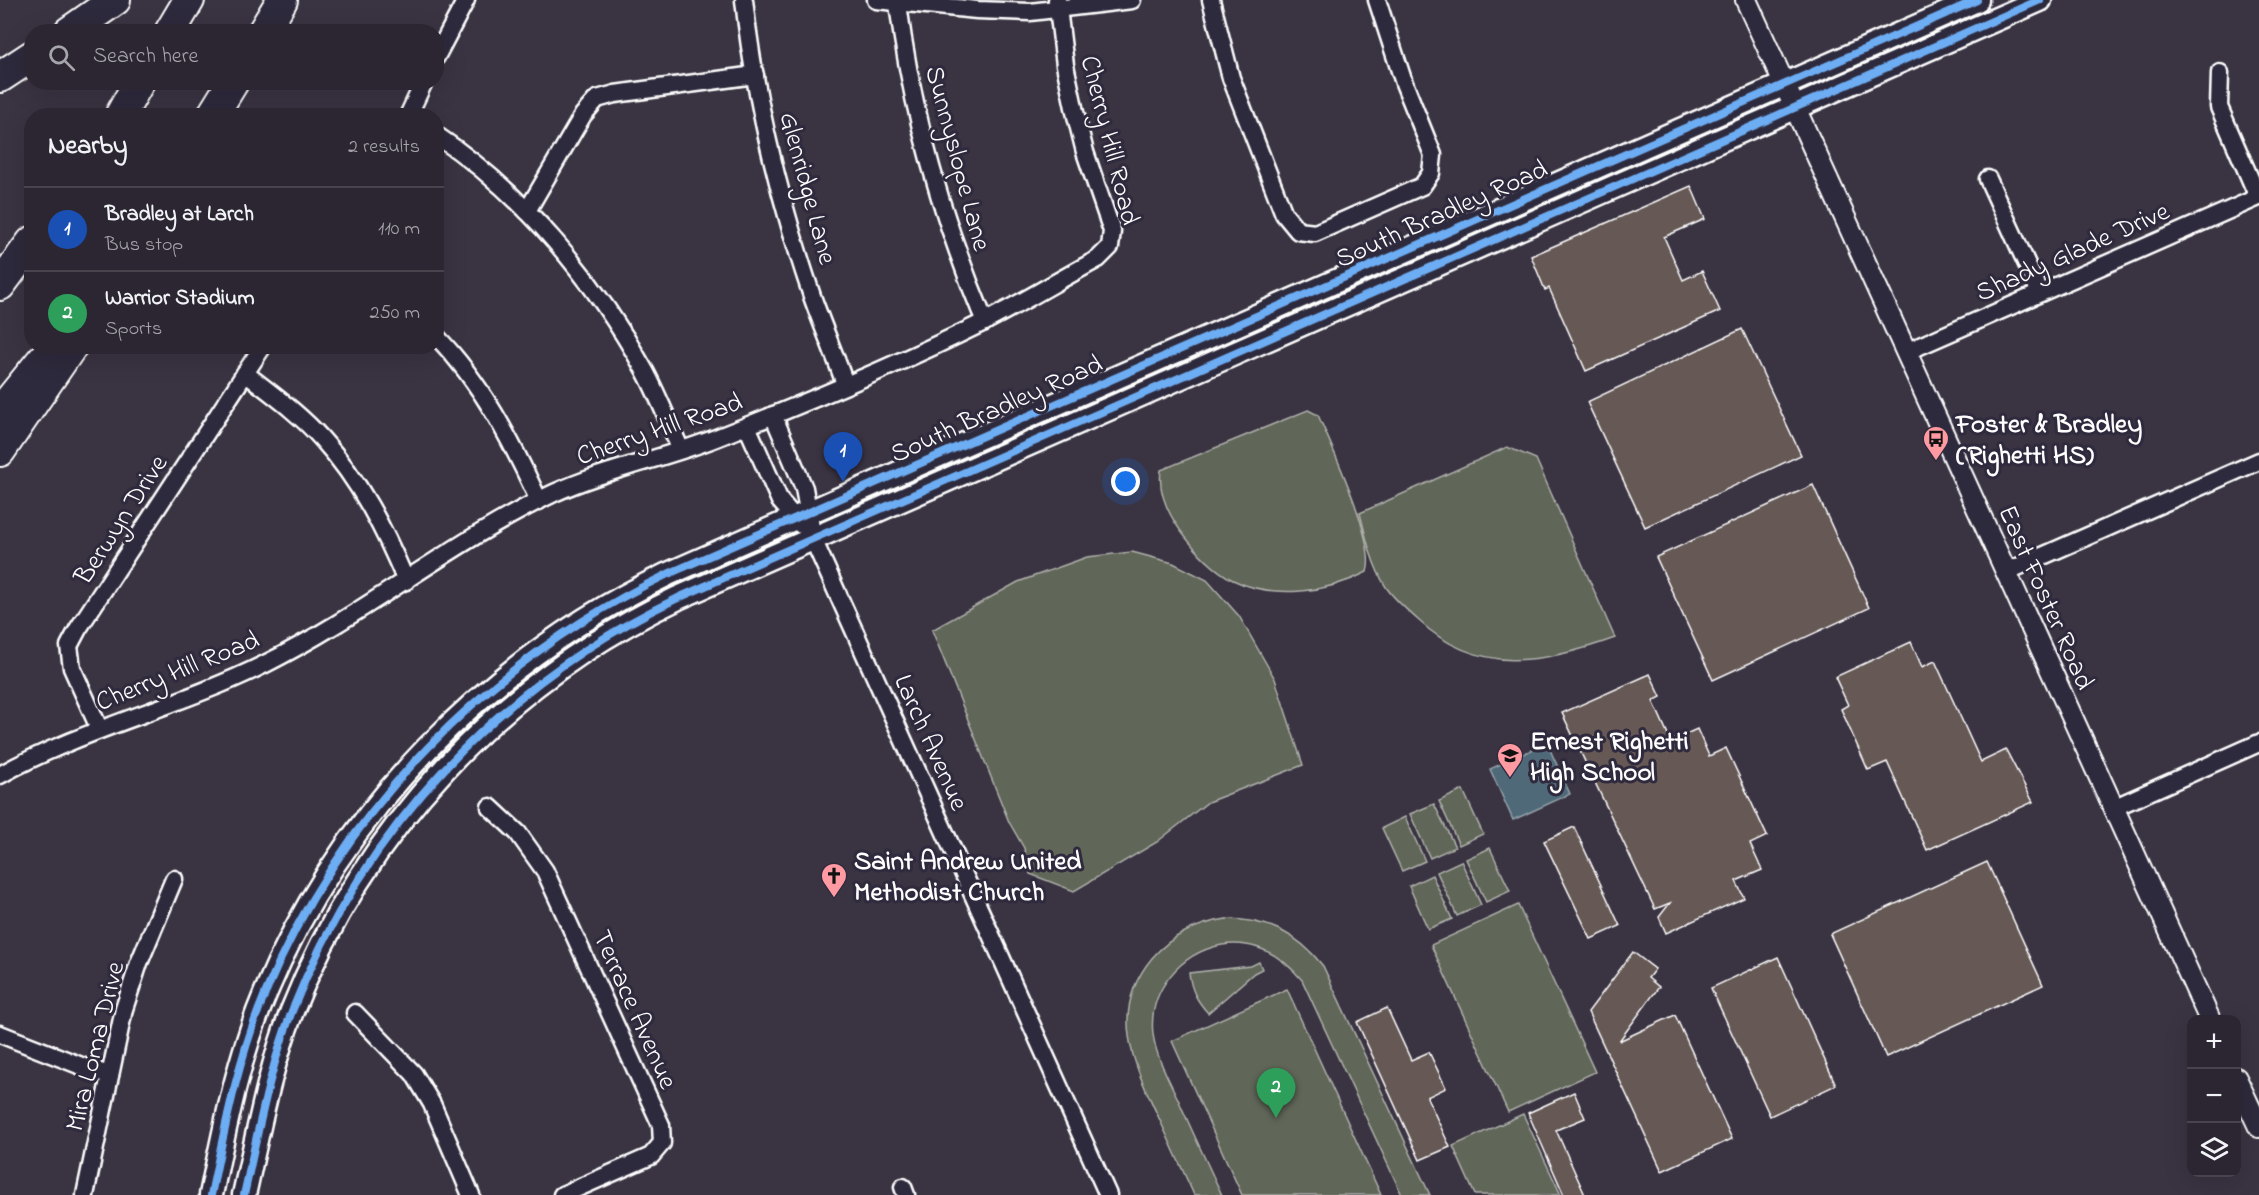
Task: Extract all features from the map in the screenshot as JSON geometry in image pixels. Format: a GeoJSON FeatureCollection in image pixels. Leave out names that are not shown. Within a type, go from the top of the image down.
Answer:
{"type":"FeatureCollection","features":[{"type":"Feature","properties":{"kind":"highway"},"geometry":{"type":"LineString","coordinates":[[80,24],[115,0]]}},
{"type":"Feature","properties":{"kind":"highway"},"geometry":{"type":"LineString","coordinates":[[175,24],[189,0]]}},
{"type":"Feature","properties":{"kind":"highway"},"geometry":{"type":"LineString","coordinates":[[268,24],[282,0]]}},
{"type":"Feature","properties":{"kind":"highway"},"geometry":{"type":"LineString","coordinates":[[0,77],[24,61]]}},
{"type":"Feature","properties":{"kind":"highway"},"geometry":{"type":"LineString","coordinates":[[125,108],[135,90]]}},
{"type":"Feature","properties":{"kind":"highway"},"geometry":{"type":"LineString","coordinates":[[217,108],[228,90]]}},
{"type":"Feature","properties":{"kind":"highway"},"geometry":{"type":"LineString","coordinates":[[0,285],[24,253]]}},
{"type":"Feature","properties":{"kind":"highway"},"geometry":{"type":"LineString","coordinates":[[0,412],[47,354]]}},
{"type":"Feature","properties":{"kind":"highway"},"geometry":{"type":"LineString","coordinates":[[0,451],[67,354]]}},
{"type":"Feature","properties":{"kind":"main road","name":"South Bradley Road"},"geometry":{"type":"LineString","coordinates":[[211,1195],[241,1064],[278,965],[323,882],[406,772],[474,704],[565,632],[634,590],[1977,0]]}},
{"type":"Feature","properties":{"kind":"main road","name":"South Bradley Road"},"geometry":{"type":"LineString","coordinates":[[244,1195],[278,1053],[313,963],[344,903],[374,855],[424,789],[489,723],[585,649],[659,607],[2040,0]]}},
{"type":"Feature","properties":{"kind":"street"},"geometry":{"type":"LineString","coordinates":[[444,42],[466,0]]}},
{"type":"Feature","properties":{"kind":"street","name":"Glenridge Lane"},"geometry":{"type":"LineString","coordinates":[[744,0],[755,75],[783,202],[814,301],[845,384]]}},
{"type":"Feature","properties":{"kind":"street"},"geometry":{"type":"LineString","coordinates":[[876,0],[898,4],[977,10],[1132,0]]}},
{"type":"Feature","properties":{"kind":"street"},"geometry":{"type":"LineString","coordinates":[[1210,0],[1231,78],[1284,214],[1298,231],[1315,233],[1422,186],[1431,173],[1432,155],[1404,83],[1377,0]]}},
{"type":"Feature","properties":{"kind":"street","name":"East Foster Road"},"geometry":{"type":"LineString","coordinates":[[1746,0],[2208,1015]]}},
{"type":"Feature","properties":{"kind":"street","name":"Sunnyslope Lane"},"geometry":{"type":"LineString","coordinates":[[898,4],[912,95],[933,175],[958,254],[985,322]]}},
{"type":"Feature","properties":{"kind":"street","name":"Cherry Hill Road"},"geometry":{"type":"LineString","coordinates":[[0,775],[99,728],[207,690],[266,663],[539,501],[617,469],[681,450],[747,426],[908,359],[985,322],[1098,259],[1110,246],[1112,231],[1085,152],[1073,103],[1058,5]]}},
{"type":"Feature","properties":{"kind":"street"},"geometry":{"type":"LineString","coordinates":[[2220,73],[2219,107],[2259,197]]}},
{"type":"Feature","properties":{"kind":"street"},"geometry":{"type":"LineString","coordinates":[[527,211],[583,115],[597,99],[615,94],[755,75]]}},
{"type":"Feature","properties":{"kind":"street"},"geometry":{"type":"LineString","coordinates":[[412,108],[420,90]]}},
{"type":"Feature","properties":{"kind":"street"},"geometry":{"type":"LineString","coordinates":[[444,141],[471,161],[527,211],[599,297],[645,372],[681,450]]}},
{"type":"Feature","properties":{"kind":"street"},"geometry":{"type":"LineString","coordinates":[[1988,179],[2040,293]]}},
{"type":"Feature","properties":{"kind":"street","name":"Shady Glade Drive"},"geometry":{"type":"LineString","coordinates":[[1906,352],[2259,197]]}},
{"type":"Feature","properties":{"kind":"street"},"geometry":{"type":"LineString","coordinates":[[444,346],[477,386],[505,430],[539,501]]}},
{"type":"Feature","properties":{"kind":"street","name":"Berwyn Drive"},"geometry":{"type":"LineString","coordinates":[[99,728],[72,668],[69,646],[258,354]]}},
{"type":"Feature","properties":{"kind":"street"},"geometry":{"type":"LineString","coordinates":[[245,373],[290,408],[322,438],[352,476],[374,510],[406,581]]}},
{"type":"Feature","properties":{"kind":"street","name":"Larch Avenue"},"geometry":{"type":"LineString","coordinates":[[773,415],[804,488],[802,516],[1106,1195]]}},
{"type":"Feature","properties":{"kind":"street"},"geometry":{"type":"LineString","coordinates":[[747,426],[780,501],[802,516]]}},
{"type":"Feature","properties":{"kind":"street"},"geometry":{"type":"LineString","coordinates":[[2006,572],[2259,461]]}},
{"type":"Feature","properties":{"kind":"street"},"geometry":{"type":"LineString","coordinates":[[2113,808],[2259,743]]}},
{"type":"Feature","properties":{"kind":"street","name":"Terrace Avenue"},"geometry":{"type":"LineString","coordinates":[[490,807],[518,833],[545,871],[662,1125],[662,1143],[651,1156],[562,1195]]}},
{"type":"Feature","properties":{"kind":"street","name":"Mira Loma Drive"},"geometry":{"type":"LineString","coordinates":[[85,1195],[128,998],[174,879]]}},
{"type":"Feature","properties":{"kind":"street"},"geometry":{"type":"LineString","coordinates":[[355,1013],[414,1074],[432,1104],[471,1195]]}},
{"type":"Feature","properties":{"kind":"street"},"geometry":{"type":"LineString","coordinates":[[0,1034],[110,1075]]}},
{"type":"Feature","properties":{"kind":"street"},"geometry":{"type":"LineString","coordinates":[[2241,1089],[2259,1127]]}},
{"type":"Feature","properties":{"kind":"green space"},"geometry":{"type":"Polygon","coordinates":[[[1308,410],[1318,415],[1351,494],[1365,539],[1368,558],[1367,572],[1319,589],[1301,591],[1266,590],[1233,580],[1197,551],[1180,530],[1165,502],[1160,478],[1161,470],[1308,410]]]}},
{"type":"Feature","properties":{"kind":"green space"},"geometry":{"type":"Polygon","coordinates":[[[1507,447],[1536,459],[1615,638],[1562,654],[1537,658],[1512,660],[1488,657],[1464,650],[1441,638],[1401,604],[1381,579],[1370,551],[1360,513],[1507,447]]]}},
{"type":"Feature","properties":{"kind":"green space"},"geometry":{"type":"Polygon","coordinates":[[[1132,552],[1173,563],[1207,580],[1239,616],[1275,679],[1303,765],[1208,802],[1157,842],[1074,891],[1030,874],[1024,848],[1009,822],[932,630],[1018,582],[1087,557],[1132,552]]]}},
{"type":"Feature","properties":{"kind":"green space"},"geometry":{"type":"Polygon","coordinates":[[[1463,790],[1483,834],[1459,845],[1439,801],[1463,790]]]}},
{"type":"Feature","properties":{"kind":"green space"},"geometry":{"type":"Polygon","coordinates":[[[1434,804],[1455,847],[1430,858],[1410,814],[1434,804]]]}},
{"type":"Feature","properties":{"kind":"green space"},"geometry":{"type":"Polygon","coordinates":[[[1405,817],[1425,861],[1402,871],[1382,828],[1405,817]]]}},
{"type":"Feature","properties":{"kind":"green space"},"geometry":{"type":"Polygon","coordinates":[[[1490,848],[1510,891],[1486,902],[1466,859],[1490,848]]]}},
{"type":"Feature","properties":{"kind":"green space"},"geometry":{"type":"Polygon","coordinates":[[[1461,861],[1481,905],[1457,916],[1437,872],[1461,861]]]}},
{"type":"Feature","properties":{"kind":"green space"},"geometry":{"type":"Polygon","coordinates":[[[1432,875],[1452,919],[1428,929],[1409,886],[1432,875]]]}},
{"type":"Feature","properties":{"kind":"green space"},"geometry":{"type":"Polygon","coordinates":[[[1518,905],[1595,1072],[1508,1112],[1431,945],[1518,905]]]}},
{"type":"Feature","properties":{"kind":"green space"},"geometry":{"type":"Polygon","coordinates":[[[1226,919],[1255,922],[1281,930],[1303,945],[1323,966],[1430,1195],[1402,1195],[1302,980],[1277,957],[1257,948],[1234,944],[1207,949],[1180,965],[1162,989],[1153,1018],[1155,1043],[1166,1075],[1222,1195],[1194,1195],[1140,1076],[1129,1037],[1128,1017],[1131,998],[1139,978],[1160,950],[1176,937],[1195,927],[1226,919]]]}},
{"type":"Feature","properties":{"kind":"green space"},"geometry":{"type":"Polygon","coordinates":[[[1259,962],[1262,969],[1254,973],[1208,1013],[1195,995],[1189,973],[1251,966],[1259,962]]]}},
{"type":"Feature","properties":{"kind":"green space"},"geometry":{"type":"Polygon","coordinates":[[[1287,989],[1381,1195],[1242,1195],[1172,1041],[1287,989]]]}},
{"type":"Feature","properties":{"kind":"green space"},"geometry":{"type":"Polygon","coordinates":[[[1523,1114],[1561,1195],[1475,1195],[1453,1146],[1523,1114]]]}},
{"type":"Feature","properties":{"kind":"water"},"geometry":{"type":"Polygon","coordinates":[[[1547,743],[1570,794],[1513,820],[1490,769],[1547,743]]]}},
{"type":"Feature","properties":{"kind":"building"},"geometry":{"type":"Polygon","coordinates":[[[1691,186],[1705,219],[1664,237],[1683,280],[1702,271],[1720,311],[1586,371],[1549,288],[1545,290],[1531,256],[1691,186]]]}},
{"type":"Feature","properties":{"kind":"building"},"geometry":{"type":"Polygon","coordinates":[[[1742,329],[1801,455],[1645,527],[1587,402],[1742,329]]]}},
{"type":"Feature","properties":{"kind":"building"},"geometry":{"type":"Polygon","coordinates":[[[1813,485],[1869,608],[1713,680],[1656,557],[1813,485]]]}},
{"type":"Feature","properties":{"kind":"building"},"geometry":{"type":"Polygon","coordinates":[[[1911,642],[1922,667],[1935,661],[1981,762],[2006,750],[2033,802],[1927,850],[1887,762],[1868,770],[1841,709],[1848,705],[1835,677],[1911,642]]]}},
{"type":"Feature","properties":{"kind":"building"},"geometry":{"type":"Polygon","coordinates":[[[1650,674],[1661,697],[1653,701],[1671,741],[1697,729],[1709,756],[1726,748],[1767,836],[1750,844],[1762,870],[1736,881],[1744,898],[1666,933],[1659,917],[1670,903],[1655,909],[1562,713],[1650,674]]]}},
{"type":"Feature","properties":{"kind":"building"},"geometry":{"type":"Polygon","coordinates":[[[1574,827],[1620,926],[1591,939],[1544,841],[1574,827]]]}},
{"type":"Feature","properties":{"kind":"building"},"geometry":{"type":"Polygon","coordinates":[[[1987,862],[2043,985],[1886,1057],[1830,934],[1987,862]]]}},
{"type":"Feature","properties":{"kind":"building"},"geometry":{"type":"Polygon","coordinates":[[[1633,952],[1655,969],[1648,978],[1659,987],[1619,1041],[1675,1015],[1732,1139],[1662,1171],[1588,1012],[1633,952]]]}},
{"type":"Feature","properties":{"kind":"building"},"geometry":{"type":"Polygon","coordinates":[[[1778,957],[1836,1085],[1770,1116],[1711,988],[1778,957]]]}},
{"type":"Feature","properties":{"kind":"building"},"geometry":{"type":"Polygon","coordinates":[[[1387,1008],[1411,1060],[1429,1052],[1446,1088],[1427,1097],[1450,1147],[1420,1160],[1357,1022],[1387,1008]]]}},
{"type":"Feature","properties":{"kind":"building"},"geometry":{"type":"Polygon","coordinates":[[[1574,1092],[1585,1118],[1556,1130],[1585,1195],[1564,1195],[1528,1113],[1574,1092]]]}},
{"type":"Feature","properties":{"kind":"cycle path"},"geometry":{"type":"LineString","coordinates":[[211,1195],[233,1093],[256,1018],[297,927],[335,863],[379,803],[428,747],[482,696],[541,650],[603,609],[668,574],[1977,0]]}},
{"type":"Feature","properties":{"kind":"cycle path"},"geometry":{"type":"LineString","coordinates":[[244,1195],[270,1079],[292,1011],[322,944],[358,882],[399,822],[446,768],[497,718],[553,672],[614,632],[678,598],[2040,0]]}},
{"type":"Feature","properties":{"kind":"place","name":"Foster & Bradley (Righetti HS)"},"geometry":{"type":"Point","coordinates":[1936,462]}},
{"type":"Feature","properties":{"kind":"place","name":"Bradley at Larch"},"geometry":{"type":"Point","coordinates":[843,482]}},
{"type":"Feature","properties":{"kind":"place","name":"Ernest Righetti High School"},"geometry":{"type":"Point","coordinates":[1510,779]}},
{"type":"Feature","properties":{"kind":"place","name":"Saint Andrew United Methodist Church"},"geometry":{"type":"Point","coordinates":[834,899]}},
{"type":"Feature","properties":{"kind":"place","name":"Warrior Stadium"},"geometry":{"type":"Point","coordinates":[1276,1118]}}]}
